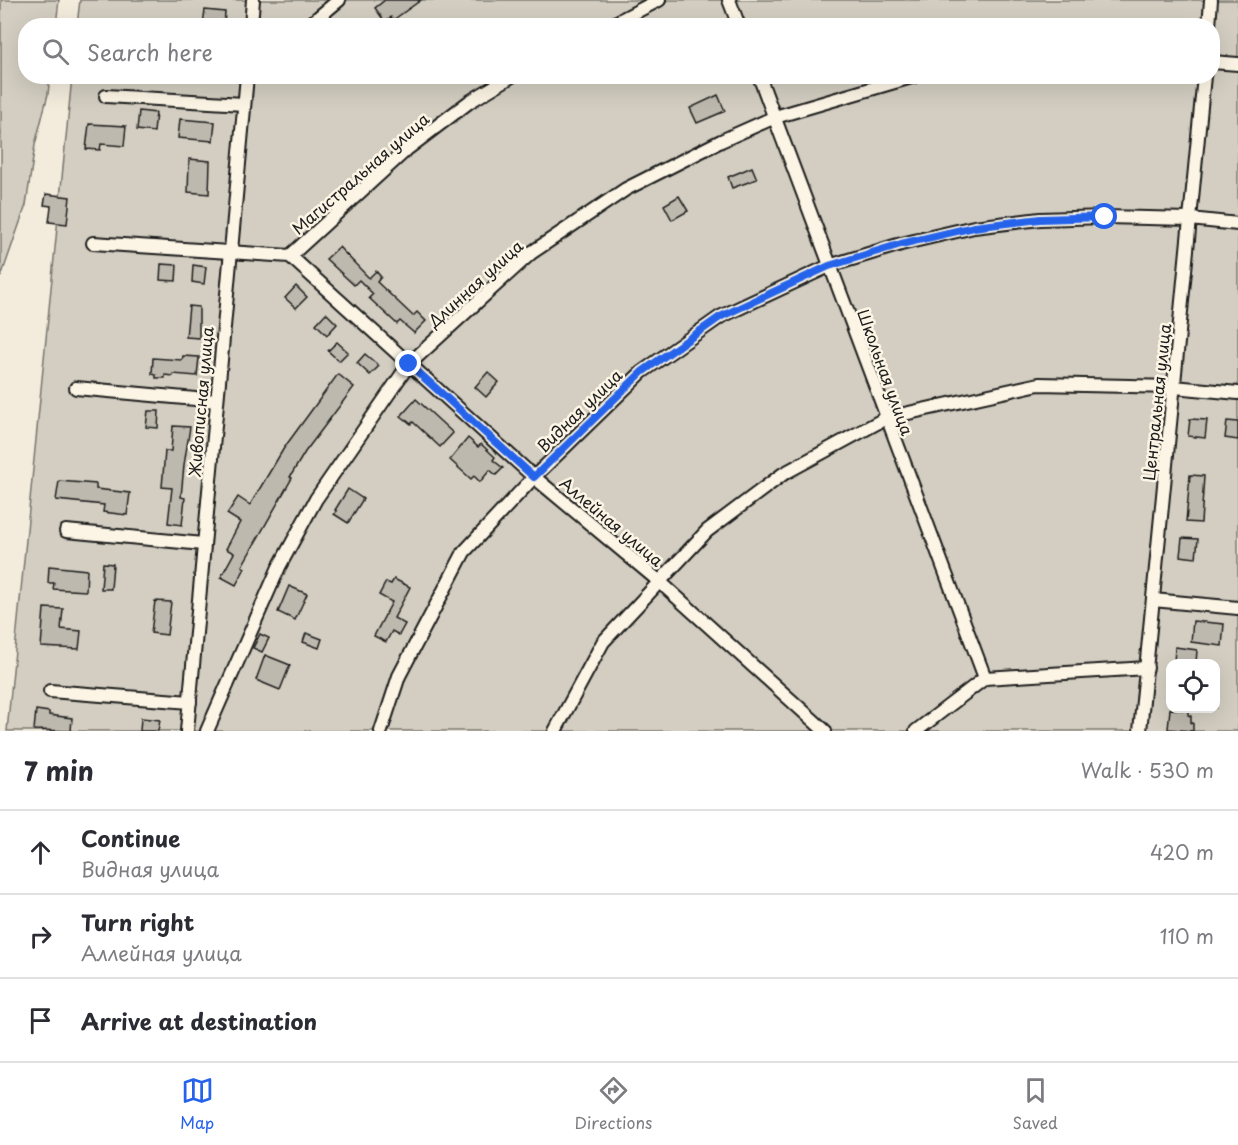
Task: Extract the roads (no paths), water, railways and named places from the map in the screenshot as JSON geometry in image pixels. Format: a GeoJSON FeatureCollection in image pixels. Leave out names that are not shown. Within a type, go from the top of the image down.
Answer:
{"type":"FeatureCollection","features":[{"type":"Feature","properties":{"kind":"street"},"geometry":{"type":"LineString","coordinates":[[252,18],[253,0]]}},
{"type":"Feature","properties":{"kind":"street"},"geometry":{"type":"LineString","coordinates":[[318,18],[339,0]]}},
{"type":"Feature","properties":{"kind":"street"},"geometry":{"type":"LineString","coordinates":[[624,18],[659,0]]}},
{"type":"Feature","properties":{"kind":"street"},"geometry":{"type":"LineString","coordinates":[[729,0],[737,18]]}},
{"type":"Feature","properties":{"kind":"street"},"geometry":{"type":"LineString","coordinates":[[1210,18],[1211,0]]}},
{"type":"Feature","properties":{"kind":"street"},"geometry":{"type":"LineString","coordinates":[[1220,63],[1238,64]]}},
{"type":"Feature","properties":{"kind":"street","name":"Живописная улица"},"geometry":{"type":"LineString","coordinates":[[187,731],[246,84]]}},
{"type":"Feature","properties":{"kind":"street","name":"Магистральная улица"},"geometry":{"type":"LineString","coordinates":[[290,256],[407,149],[469,102],[499,84]]}},
{"type":"Feature","properties":{"kind":"street","name":"Школьная улица"},"geometry":{"type":"LineString","coordinates":[[762,84],[985,678]]}},
{"type":"Feature","properties":{"kind":"street","name":"Длинная улица"},"geometry":{"type":"LineString","coordinates":[[207,731],[279,567],[316,500],[409,364],[531,253],[626,189],[721,141],[775,117],[888,84]]}},
{"type":"Feature","properties":{"kind":"street","name":"Центральная улица"},"geometry":{"type":"LineString","coordinates":[[1140,731],[1203,84]]}},
{"type":"Feature","properties":{"kind":"street"},"geometry":{"type":"LineString","coordinates":[[105,96],[244,104]]}},
{"type":"Feature","properties":{"kind":"street","name":"Видная улица"},"geometry":{"type":"LineString","coordinates":[[381,731],[399,676],[464,552],[534,477],[642,372],[720,317],[829,266],[901,244],[974,227],[1040,219],[1105,217],[1190,219],[1238,224]]}},
{"type":"Feature","properties":{"kind":"street"},"geometry":{"type":"LineString","coordinates":[[93,243],[290,256]]}},
{"type":"Feature","properties":{"kind":"street","name":"Аллейная улица"},"geometry":{"type":"LineString","coordinates":[[290,256],[534,477],[660,582],[825,731]]}},
{"type":"Feature","properties":{"kind":"street"},"geometry":{"type":"LineString","coordinates":[[555,731],[603,642],[707,531],[783,474],[886,418],[1040,384],[1174,387],[1238,393]]}},
{"type":"Feature","properties":{"kind":"street"},"geometry":{"type":"LineString","coordinates":[[76,388],[217,401]]}},
{"type":"Feature","properties":{"kind":"street"},"geometry":{"type":"LineString","coordinates":[[66,531],[203,544]]}},
{"type":"Feature","properties":{"kind":"street"},"geometry":{"type":"LineString","coordinates":[[1153,600],[1238,608]]}},
{"type":"Feature","properties":{"kind":"street"},"geometry":{"type":"LineString","coordinates":[[916,731],[985,678],[1147,668]]}},
{"type":"Feature","properties":{"kind":"street"},"geometry":{"type":"LineString","coordinates":[[50,691],[189,702]]}}]}
